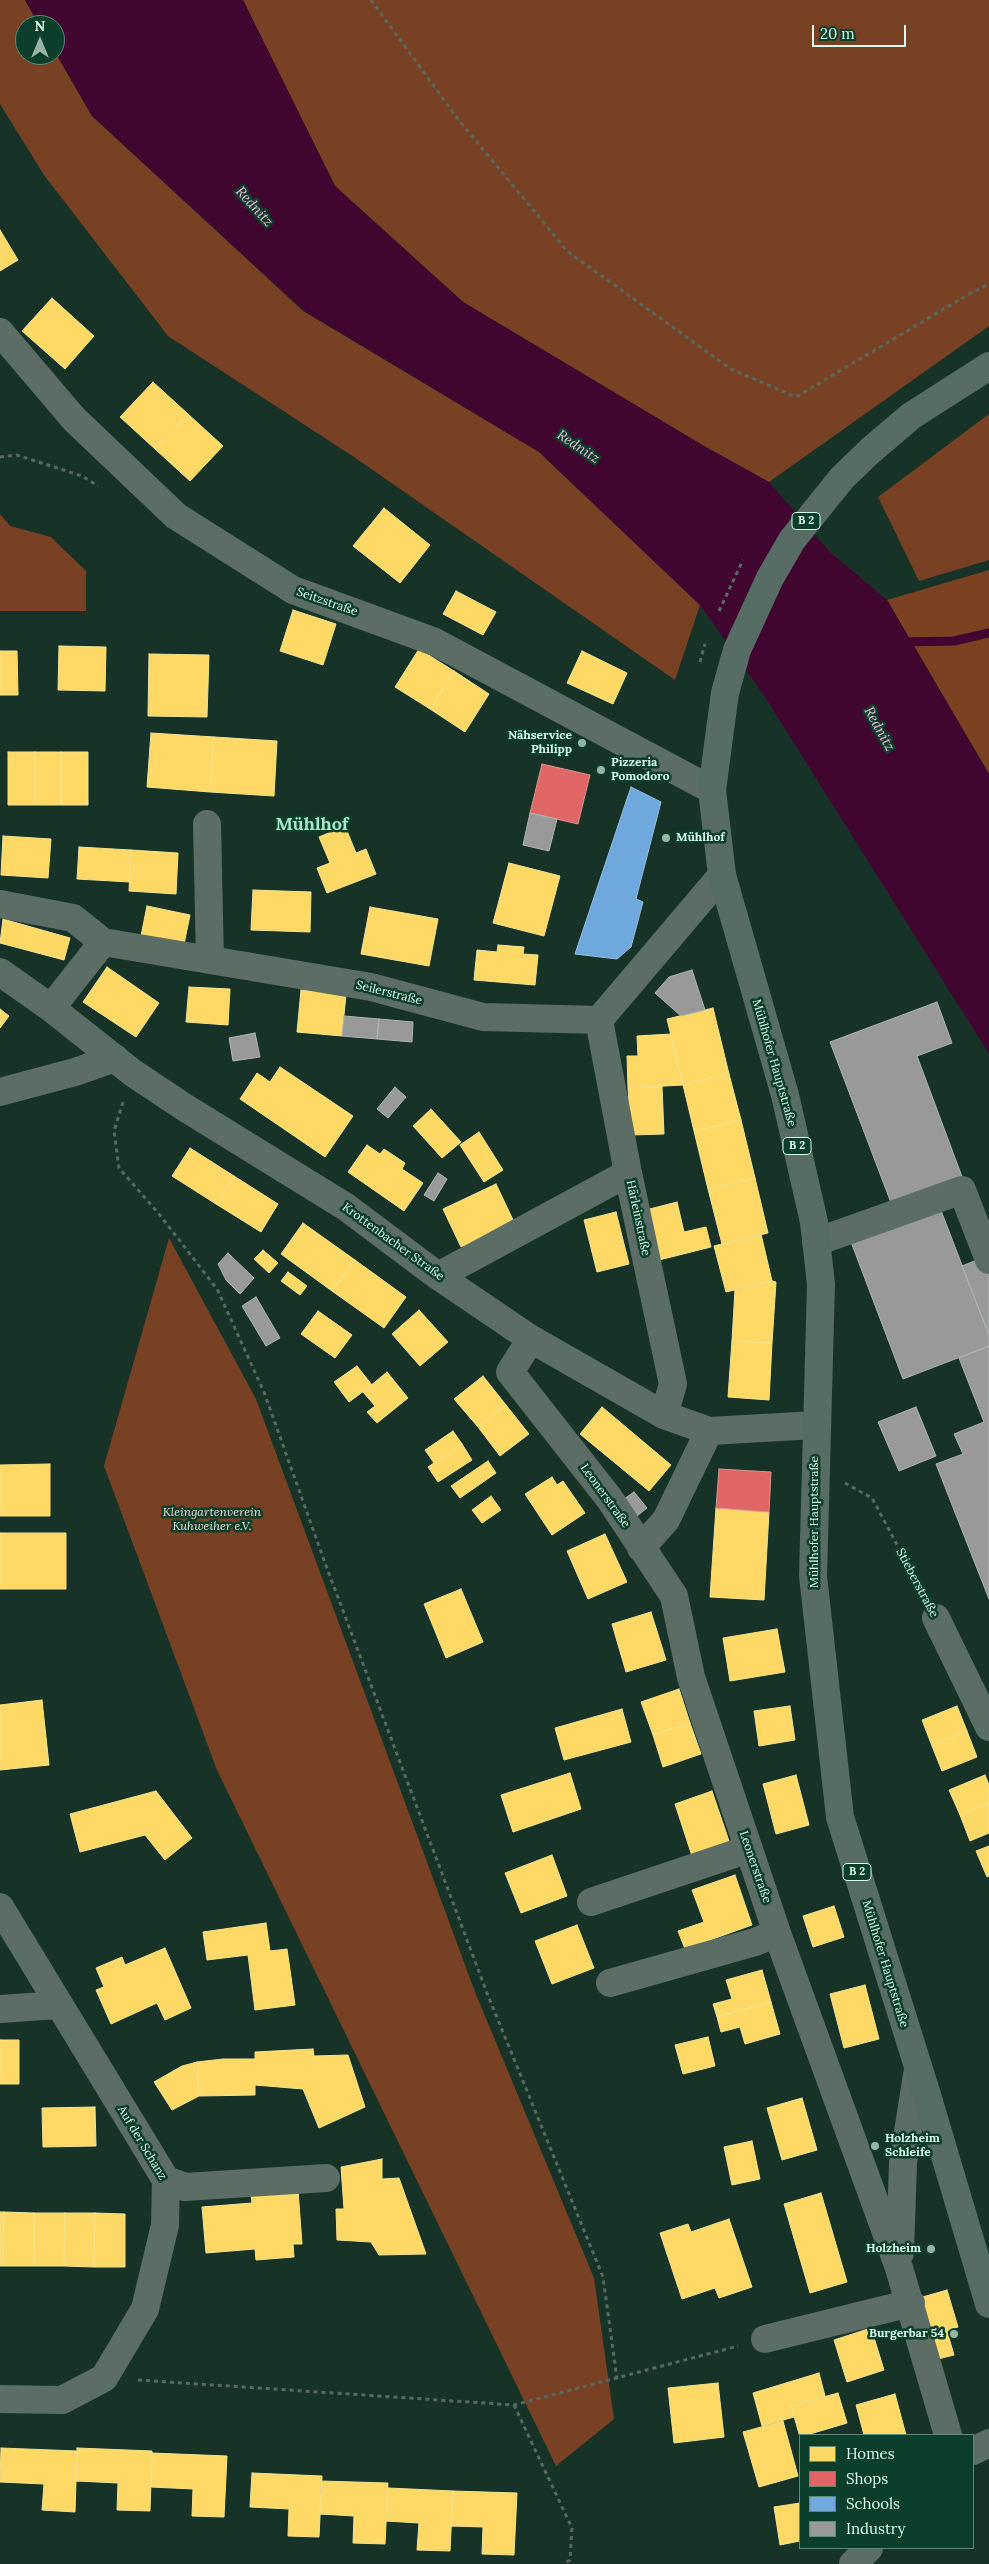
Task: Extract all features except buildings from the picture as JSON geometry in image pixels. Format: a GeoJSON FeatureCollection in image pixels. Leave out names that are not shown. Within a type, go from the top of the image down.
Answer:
{"type":"FeatureCollection","features":[{"type":"Feature","properties":{"kind":"main road","name":"B 2"},"geometry":{"type":"LineString","coordinates":[[712,790],[725,693],[737,650],[770,578],[792,540],[836,485],[870,451],[911,416],[989,366]]}},
{"type":"Feature","properties":{"kind":"main road","name":"Mühlhofer Hauptstraße"},"geometry":{"type":"LineString","coordinates":[[712,790],[715,833],[722,875],[785,1095],[814,1222],[821,1284],[813,1576],[840,1817],[918,2069],[982,2254],[989,2304]]}},
{"type":"Feature","properties":{"kind":"street","name":"Seitzstraße"},"geometry":{"type":"LineString","coordinates":[[0,332],[74,418],[176,516],[293,590],[377,619],[434,642],[712,790]]}},
{"type":"Feature","properties":{"kind":"street"},"geometry":{"type":"LineString","coordinates":[[207,824],[210,960]]}},
{"type":"Feature","properties":{"kind":"street"},"geometry":{"type":"LineString","coordinates":[[599,1020],[722,875]]}},
{"type":"Feature","properties":{"kind":"street","name":"Seilerstraße"},"geometry":{"type":"LineString","coordinates":[[0,904],[73,918],[104,942],[371,987],[483,1017],[599,1020]]}},
{"type":"Feature","properties":{"kind":"street"},"geometry":{"type":"LineString","coordinates":[[51,1008],[104,942]]}},
{"type":"Feature","properties":{"kind":"street","name":"Krottenbacher Straße"},"geometry":{"type":"LineString","coordinates":[[0,972],[51,1008],[124,1066],[184,1108],[346,1206],[438,1276],[531,1339],[664,1415],[709,1432],[816,1425]]}},
{"type":"Feature","properties":{"kind":"street","name":"Härleinstraße"},"geometry":{"type":"LineString","coordinates":[[599,1020],[628,1173],[673,1384],[664,1415]]}},
{"type":"Feature","properties":{"kind":"street"},"geometry":{"type":"LineString","coordinates":[[0,1092],[75,1072],[124,1066]]}},
{"type":"Feature","properties":{"kind":"street"},"geometry":{"type":"LineString","coordinates":[[438,1276],[628,1173]]}},
{"type":"Feature","properties":{"kind":"street"},"geometry":{"type":"LineString","coordinates":[[816,1242],[864,1213],[962,1190],[989,1260]]}},
{"type":"Feature","properties":{"kind":"street","name":"Leonerstraße"},"geometry":{"type":"LineString","coordinates":[[531,1339],[510,1372],[608,1498],[674,1596],[692,1677],[777,1933],[899,2268],[948,2434]]}},
{"type":"Feature","properties":{"kind":"street"},"geometry":{"type":"LineString","coordinates":[[641,1548],[666,1520],[709,1432]]}},
{"type":"Feature","properties":{"kind":"street","name":"Stieberstraße"},"geometry":{"type":"LineString","coordinates":[[936,1618],[989,1726]]}},
{"type":"Feature","properties":{"kind":"street"},"geometry":{"type":"LineString","coordinates":[[591,1902],[749,1849]]}},
{"type":"Feature","properties":{"kind":"street","name":"Auf der Schanz"},"geometry":{"type":"LineString","coordinates":[[0,1907],[166,2180],[165,2225],[145,2309],[104,2378]]}},
{"type":"Feature","properties":{"kind":"street"},"geometry":{"type":"LineString","coordinates":[[610,1983],[755,1942],[777,1933]]}},
{"type":"Feature","properties":{"kind":"street"},"geometry":{"type":"LineString","coordinates":[[0,2009],[58,2005]]}},
{"type":"Feature","properties":{"kind":"street"},"geometry":{"type":"LineString","coordinates":[[899,2268],[903,2163],[918,2069]]}},
{"type":"Feature","properties":{"kind":"street"},"geometry":{"type":"LineString","coordinates":[[166,2180],[185,2187],[326,2178]]}},
{"type":"Feature","properties":{"kind":"street"},"geometry":{"type":"LineString","coordinates":[[765,2339],[911,2304]]}},
{"type":"Feature","properties":{"kind":"street"},"geometry":{"type":"LineString","coordinates":[[0,2399],[62,2400],[104,2378]]}},
{"type":"Feature","properties":{"kind":"street"},"geometry":{"type":"LineString","coordinates":[[974,2450],[989,2443]]}},
{"type":"Feature","properties":{"kind":"path"},"geometry":{"type":"LineString","coordinates":[[371,0],[458,119],[566,251],[731,369],[796,397],[989,284]]}},
{"type":"Feature","properties":{"kind":"path"},"geometry":{"type":"LineString","coordinates":[[0,457],[18,455],[82,476],[106,491]]}},
{"type":"Feature","properties":{"kind":"path"},"geometry":{"type":"LineString","coordinates":[[124,1066],[114,1131],[119,1168],[159,1214],[217,1289],[264,1392],[325,1563],[487,1994],[603,2277],[617,2379]]}},
{"type":"Feature","properties":{"kind":"path","name":"Stieberstraße"},"geometry":{"type":"LineString","coordinates":[[815,1466],[872,1498],[936,1618]]}},
{"type":"Feature","properties":{"kind":"path"},"geometry":{"type":"LineString","coordinates":[[104,2378],[514,2405],[765,2339]]}},
{"type":"Feature","properties":{"kind":"path"},"geometry":{"type":"LineString","coordinates":[[514,2405],[572,2528],[570,2560],[563,2564]]}},
{"type":"Feature","properties":{"kind":"green space"},"geometry":{"type":"Polygon","coordinates":[[[0,0],[25,0],[33,15],[15,15],[15,65],[63,65],[92,116],[303,311],[539,452],[700,605],[675,680],[354,457],[168,336],[44,175],[0,104],[0,0]]]}},
{"type":"Feature","properties":{"kind":"green space"},"geometry":{"type":"Polygon","coordinates":[[[243,0],[989,0],[989,326],[769,482],[704,446],[463,302],[335,186],[243,0]]]}},
{"type":"Feature","properties":{"kind":"green space"},"geometry":{"type":"Polygon","coordinates":[[[989,414],[989,560],[919,581],[878,497],[989,414]]]}},
{"type":"Feature","properties":{"kind":"green space"},"geometry":{"type":"Polygon","coordinates":[[[0,514],[10,526],[51,537],[86,571],[86,611],[0,611],[0,514]]]}},
{"type":"Feature","properties":{"kind":"green space","name":"Kleingartenverein Kuhweiher e.V."},"geometry":{"type":"Polygon","coordinates":[[[169,1238],[256,1399],[475,1992],[594,2278],[614,2419],[556,2466],[217,1770],[104,1466],[169,1238]]]}},
{"type":"Feature","properties":{"kind":"shaded area"},"geometry":{"type":"Polygon","coordinates":[[[989,570],[989,774],[887,600],[989,570]]]}},
{"type":"Feature","properties":{"kind":"water","name":"Rednitz"},"geometry":{"type":"Polygon","coordinates":[[[25,0],[243,0],[335,186],[463,302],[704,446],[769,482],[830,552],[887,600],[989,774],[989,1054],[765,697],[700,605],[539,452],[304,311],[92,116],[63,65],[65,65],[65,15],[33,15],[25,0]]]}},
{"type":"Feature","properties":{"kind":"waterway"},"geometry":{"type":"LineString","coordinates":[[900,642],[954,641],[989,633]]}},
{"type":"Feature","properties":{"kind":"place","name":"Nähservice Philipp"},"geometry":{"type":"Point","coordinates":[582,743]}},
{"type":"Feature","properties":{"kind":"place","name":"Pizzeria Pomodoro"},"geometry":{"type":"Point","coordinates":[601,770]}},
{"type":"Feature","properties":{"kind":"place","name":"Mühlhof"},"geometry":{"type":"Point","coordinates":[666,838]}},
{"type":"Feature","properties":{"kind":"place","name":"Holzheim Schleife"},"geometry":{"type":"Point","coordinates":[875,2146]}},
{"type":"Feature","properties":{"kind":"place","name":"Holzheim"},"geometry":{"type":"Point","coordinates":[931,2249]}},
{"type":"Feature","properties":{"kind":"place","name":"Burgerbar 54"},"geometry":{"type":"Point","coordinates":[954,2334]}},
{"type":"Feature","properties":{"kind":"district","name":"Mühlhof"},"geometry":{"type":"Point","coordinates":[312,825]}}]}
